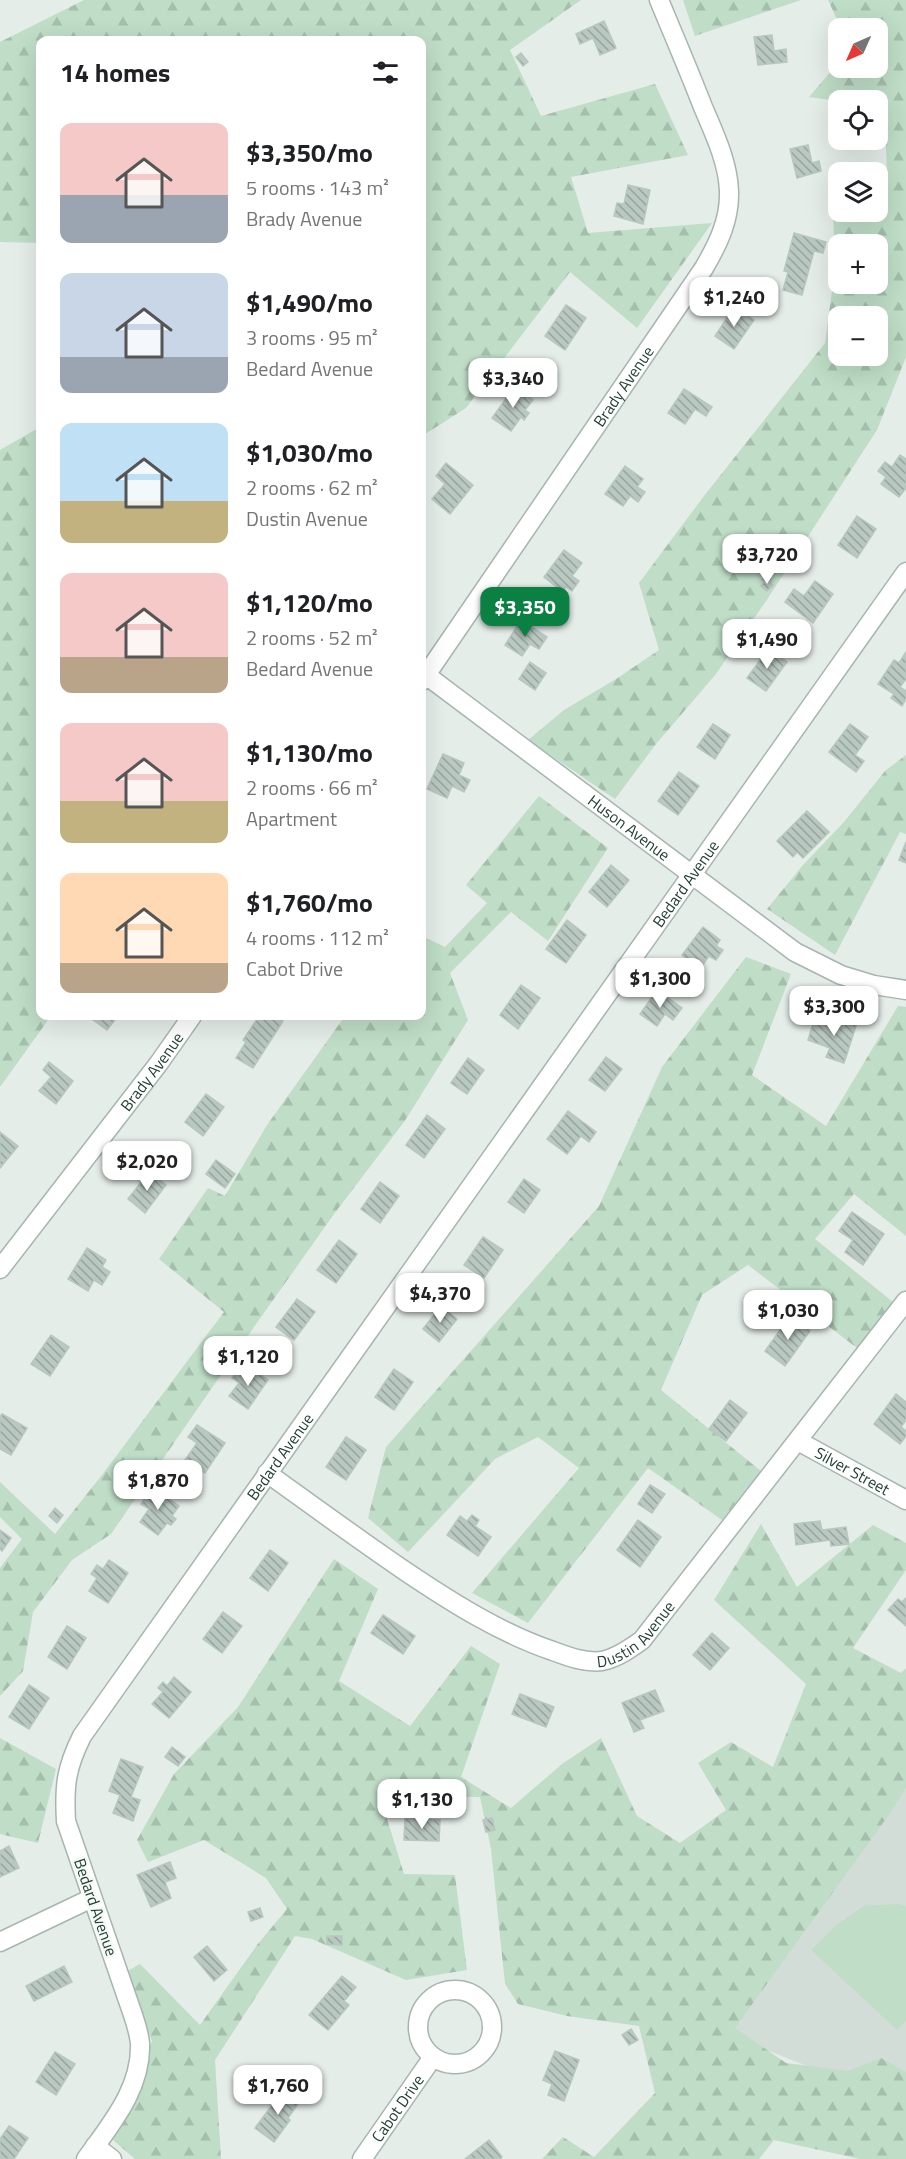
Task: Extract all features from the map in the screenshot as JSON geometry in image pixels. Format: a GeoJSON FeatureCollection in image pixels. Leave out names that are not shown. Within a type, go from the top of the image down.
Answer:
{"type":"FeatureCollection","features":[{"type":"Feature","properties":{"kind":"street","name":"Brady Avenue"},"geometry":{"type":"LineString","coordinates":[[426,675],[704,268],[724,229],[729,191],[727,172],[715,135],[659,0]]}},
{"type":"Feature","properties":{"kind":"street","name":"Bedard Avenue"},"geometry":{"type":"LineString","coordinates":[[91,2153],[117,2116],[132,2086],[139,2065],[140,2040],[134,2015],[66,1821],[64,1791],[70,1759],[97,1713],[906,572]]}},
{"type":"Feature","properties":{"kind":"street","name":"Huson Avenue"},"geometry":{"type":"LineString","coordinates":[[426,679],[795,951],[842,975],[906,990]]}},
{"type":"Feature","properties":{"kind":"street","name":"Brady Avenue"},"geometry":{"type":"LineString","coordinates":[[0,1269],[159,1063],[189,1020]]}},
{"type":"Feature","properties":{"kind":"street","name":"Dustin Avenue"},"geometry":{"type":"LineString","coordinates":[[267,1473],[349,1533],[432,1589],[486,1621],[535,1645],[578,1660],[602,1660],[628,1651],[642,1640],[906,1301]]}},
{"type":"Feature","properties":{"kind":"street","name":"Silver Street"},"geometry":{"type":"LineString","coordinates":[[798,1441],[906,1500]]}},
{"type":"Feature","properties":{"kind":"street"},"geometry":{"type":"LineString","coordinates":[[0,1942],[92,1898]]}},
{"type":"Feature","properties":{"kind":"street","name":"Cabot Drive"},"geometry":{"type":"LineString","coordinates":[[452,1990],[477,1997],[485,2006],[492,2028],[485,2049],[477,2057],[455,2064],[434,2057],[425,2048],[418,2023],[429,2001],[452,1990]]}},
{"type":"Feature","properties":{"kind":"street","name":"Cabot Drive"},"geometry":{"type":"LineString","coordinates":[[362,2159],[434,2057]]}},
{"type":"Feature","properties":{"kind":"street"},"geometry":{"type":"LineString","coordinates":[[91,2153],[112,2159]]}},
{"type":"Feature","properties":{"kind":"shaded area"},"geometry":{"type":"Polygon","coordinates":[[[906,1745],[906,2105],[718,2031],[906,1745]]]}},
{"type":"Feature","properties":{"kind":"green space"},"geometry":{"type":"Polygon","coordinates":[[[84,0],[581,0],[510,50],[541,116],[655,84],[688,155],[571,177],[588,233],[712,223],[637,328],[570,272],[466,408],[426,433],[426,36],[36,36],[36,243],[0,242],[0,42],[84,0]]]}},
{"type":"Feature","properties":{"kind":"green space"},"geometry":{"type":"Polygon","coordinates":[[[683,0],[801,0],[695,36],[683,0]]]}},
{"type":"Feature","properties":{"kind":"green space"},"geometry":{"type":"Polygon","coordinates":[[[828,0],[906,0],[906,357],[877,430],[768,598],[716,674],[656,744],[615,799],[528,740],[564,710],[659,650],[639,583],[704,496],[825,343],[828,320],[828,366],[888,366],[888,306],[830,306],[832,294],[888,294],[888,234],[834,234],[833,222],[888,222],[886,150],[888,150],[888,90],[828,90],[828,100],[809,97],[828,75],[828,78],[888,78],[888,18],[836,18],[828,0]]]}},
{"type":"Feature","properties":{"kind":"green space"},"geometry":{"type":"Polygon","coordinates":[[[36,429],[36,1020],[48,1020],[0,1087],[0,450],[36,429]]]}},
{"type":"Feature","properties":{"kind":"green space"},"geometry":{"type":"Polygon","coordinates":[[[906,755],[906,834],[900,832],[835,955],[767,909],[803,865],[844,822],[885,771],[906,755]]]}},
{"type":"Feature","properties":{"kind":"green space"},"geometry":{"type":"Polygon","coordinates":[[[539,796],[608,848],[548,941],[511,912],[450,973],[468,1020],[404,1122],[334,1214],[111,1534],[72,1560],[33,1612],[23,1671],[0,1696],[0,1568],[22,1539],[0,1517],[0,1482],[55,1534],[102,1475],[224,1312],[159,1259],[208,1188],[225,1196],[267,1125],[342,1020],[426,1020],[426,938],[445,947],[487,903],[466,885],[539,796]]]}},
{"type":"Feature","properties":{"kind":"green space"},"geometry":{"type":"Polygon","coordinates":[[[746,957],[791,974],[752,1075],[826,1126],[898,1006],[906,1007],[906,1236],[854,1194],[815,1239],[893,1302],[857,1348],[748,1265],[702,1295],[661,1390],[761,1471],[722,1520],[648,1468],[528,1623],[472,1593],[579,1468],[538,1437],[495,1459],[408,1552],[368,1518],[386,1447],[599,1206],[662,1067],[746,957]]]}},
{"type":"Feature","properties":{"kind":"green space"},"geometry":{"type":"Polygon","coordinates":[[[761,1524],[797,1587],[873,1525],[906,1543],[906,1570],[853,1648],[901,1673],[906,1668],[906,1788],[735,2028],[786,2063],[848,2071],[881,2058],[906,2072],[906,2159],[860,2159],[774,2140],[759,2159],[542,2159],[563,2137],[594,2157],[655,2093],[639,2026],[567,2016],[518,2004],[505,1984],[491,1849],[480,1797],[380,1796],[404,1874],[455,1875],[467,1970],[406,1980],[312,1939],[295,1936],[215,2060],[221,2159],[135,2159],[113,2140],[152,2041],[126,1972],[140,1964],[200,2025],[257,1945],[287,1909],[266,1878],[204,1840],[148,1862],[137,1840],[174,1774],[238,1707],[334,1559],[378,1589],[339,1681],[410,1726],[471,1646],[500,1664],[461,1777],[511,1808],[562,1764],[601,1738],[637,1816],[680,1843],[726,1810],[698,1763],[731,1742],[773,1767],[806,1684],[714,1600],[761,1524]]]}},
{"type":"Feature","properties":{"kind":"green space"},"geometry":{"type":"Polygon","coordinates":[[[0,1738],[56,1769],[38,1843],[0,1834],[0,1738]]]}},
{"type":"Feature","properties":{"kind":"green space"},"geometry":{"type":"Polygon","coordinates":[[[899,1904],[906,1906],[906,2021],[897,2030],[811,1950],[836,1925],[864,1906],[899,1904]]]}},
{"type":"Feature","properties":{"kind":"building"},"geometry":{"type":"Polygon","coordinates":[[[604,21],[616,48],[600,55],[593,38],[580,44],[576,34],[604,21]]]}},
{"type":"Feature","properties":{"kind":"building"},"geometry":{"type":"Polygon","coordinates":[[[772,35],[774,51],[786,49],[787,62],[758,65],[754,37],[772,35]]]}},
{"type":"Feature","properties":{"kind":"building"},"geometry":{"type":"Polygon","coordinates":[[[521,53],[528,62],[523,66],[516,57],[521,53]]]}},
{"type":"Feature","properties":{"kind":"building"},"geometry":{"type":"Polygon","coordinates":[[[808,145],[812,163],[819,161],[821,171],[797,178],[790,149],[808,145]]]}},
{"type":"Feature","properties":{"kind":"building"},"geometry":{"type":"Polygon","coordinates":[[[628,185],[650,190],[643,224],[614,216],[617,203],[624,204],[628,185]]]}},
{"type":"Feature","properties":{"kind":"building"},"geometry":{"type":"Polygon","coordinates":[[[794,233],[826,242],[823,253],[814,251],[802,295],[783,290],[788,272],[784,271],[794,233]]]}},
{"type":"Feature","properties":{"kind":"building"},"geometry":{"type":"Polygon","coordinates":[[[566,305],[586,318],[565,350],[545,336],[566,305]]]}},
{"type":"Feature","properties":{"kind":"building"},"geometry":{"type":"Polygon","coordinates":[[[734,307],[754,320],[734,349],[715,336],[734,307]]]}},
{"type":"Feature","properties":{"kind":"building"},"geometry":{"type":"Polygon","coordinates":[[[515,386],[533,400],[525,410],[529,413],[524,420],[521,417],[511,431],[492,418],[515,386]]]}},
{"type":"Feature","properties":{"kind":"building"},"geometry":{"type":"Polygon","coordinates":[[[684,389],[712,407],[706,416],[695,409],[685,424],[668,413],[684,389]]]}},
{"type":"Feature","properties":{"kind":"building"},"geometry":{"type":"Polygon","coordinates":[[[900,455],[906,459],[906,488],[899,497],[881,484],[886,477],[878,471],[885,462],[892,467],[900,455]]]}},
{"type":"Feature","properties":{"kind":"building"},"geometry":{"type":"Polygon","coordinates":[[[446,463],[473,485],[450,514],[432,499],[445,484],[436,476],[446,463]]]}},
{"type":"Feature","properties":{"kind":"building"},"geometry":{"type":"Polygon","coordinates":[[[625,466],[643,479],[637,487],[645,492],[638,502],[630,496],[623,506],[605,494],[625,466]]]}},
{"type":"Feature","properties":{"kind":"building"},"geometry":{"type":"Polygon","coordinates":[[[857,516],[876,529],[857,558],[838,545],[857,516]]]}},
{"type":"Feature","properties":{"kind":"building"},"geometry":{"type":"Polygon","coordinates":[[[564,550],[582,563],[572,576],[579,581],[572,591],[566,587],[562,591],[544,577],[564,550]]]}},
{"type":"Feature","properties":{"kind":"building"},"geometry":{"type":"Polygon","coordinates":[[[767,579],[773,585],[767,591],[761,586],[767,579]]]}},
{"type":"Feature","properties":{"kind":"building"},"geometry":{"type":"Polygon","coordinates":[[[815,581],[833,594],[813,623],[785,602],[794,589],[804,596],[815,581]]]}},
{"type":"Feature","properties":{"kind":"building"},"geometry":{"type":"Polygon","coordinates":[[[521,620],[547,637],[539,649],[530,644],[522,656],[505,645],[521,620]]]}},
{"type":"Feature","properties":{"kind":"building"},"geometry":{"type":"Polygon","coordinates":[[[769,648],[787,662],[766,691],[747,678],[769,648]]]}},
{"type":"Feature","properties":{"kind":"building"},"geometry":{"type":"Polygon","coordinates":[[[906,652],[906,679],[900,687],[906,691],[906,699],[902,706],[891,698],[894,694],[878,684],[894,660],[899,663],[906,652]]]}},
{"type":"Feature","properties":{"kind":"building"},"geometry":{"type":"Polygon","coordinates":[[[530,662],[546,673],[535,690],[519,679],[530,662]]]}},
{"type":"Feature","properties":{"kind":"building"},"geometry":{"type":"Polygon","coordinates":[[[713,724],[730,735],[715,759],[697,747],[713,724]]]}},
{"type":"Feature","properties":{"kind":"building"},"geometry":{"type":"Polygon","coordinates":[[[850,724],[868,737],[855,755],[864,761],[856,772],[829,752],[850,724]]]}},
{"type":"Feature","properties":{"kind":"building"},"geometry":{"type":"Polygon","coordinates":[[[443,754],[464,763],[459,775],[470,780],[464,792],[452,786],[447,798],[427,789],[443,754]]]}},
{"type":"Feature","properties":{"kind":"building"},"geometry":{"type":"Polygon","coordinates":[[[679,772],[699,786],[678,815],[658,801],[679,772]]]}},
{"type":"Feature","properties":{"kind":"building"},"geometry":{"type":"Polygon","coordinates":[[[807,811],[829,832],[803,858],[797,852],[793,857],[777,841],[807,811]]]}},
{"type":"Feature","properties":{"kind":"building"},"geometry":{"type":"Polygon","coordinates":[[[906,842],[906,863],[899,860],[906,842]]]}},
{"type":"Feature","properties":{"kind":"building"},"geometry":{"type":"Polygon","coordinates":[[[611,865],[629,880],[607,907],[589,892],[611,865]]]}},
{"type":"Feature","properties":{"kind":"building"},"geometry":{"type":"Polygon","coordinates":[[[567,920],[586,935],[566,963],[546,949],[567,920]]]}},
{"type":"Feature","properties":{"kind":"building"},"geometry":{"type":"Polygon","coordinates":[[[703,927],[720,940],[716,946],[723,950],[716,960],[709,956],[700,969],[682,955],[703,927]]]}},
{"type":"Feature","properties":{"kind":"building"},"geometry":{"type":"Polygon","coordinates":[[[521,985],[540,998],[518,1029],[500,1015],[521,985]]]}},
{"type":"Feature","properties":{"kind":"building"},"geometry":{"type":"Polygon","coordinates":[[[657,990],[682,1008],[673,1020],[665,1014],[657,1026],[640,1014],[657,990]]]}},
{"type":"Feature","properties":{"kind":"building"},"geometry":{"type":"Polygon","coordinates":[[[815,1017],[837,1024],[839,1017],[857,1023],[844,1063],[826,1057],[830,1048],[808,1040],[815,1017]]]}},
{"type":"Feature","properties":{"kind":"building"},"geometry":{"type":"Polygon","coordinates":[[[93,1020],[115,1020],[107,1030],[93,1020]]]}},
{"type":"Feature","properties":{"kind":"building"},"geometry":{"type":"Polygon","coordinates":[[[256,1020],[283,1021],[253,1068],[236,1058],[246,1042],[243,1040],[256,1020]]]}},
{"type":"Feature","properties":{"kind":"building"},"geometry":{"type":"Polygon","coordinates":[[[606,1057],[622,1069],[605,1091],[589,1080],[606,1057]]]}},
{"type":"Feature","properties":{"kind":"building"},"geometry":{"type":"Polygon","coordinates":[[[468,1058],[484,1070],[467,1094],[451,1083],[468,1058]]]}},
{"type":"Feature","properties":{"kind":"building"},"geometry":{"type":"Polygon","coordinates":[[[49,1062],[73,1081],[56,1104],[39,1091],[51,1077],[43,1070],[49,1062]]]}},
{"type":"Feature","properties":{"kind":"building"},"geometry":{"type":"Polygon","coordinates":[[[206,1094],[224,1107],[203,1136],[185,1122],[206,1094]]]}},
{"type":"Feature","properties":{"kind":"building"},"geometry":{"type":"Polygon","coordinates":[[[568,1111],[596,1132],[589,1142],[581,1136],[567,1154],[547,1139],[568,1111]]]}},
{"type":"Feature","properties":{"kind":"building"},"geometry":{"type":"Polygon","coordinates":[[[427,1115],[445,1129],[424,1158],[406,1145],[427,1115]]]}},
{"type":"Feature","properties":{"kind":"building"},"geometry":{"type":"Polygon","coordinates":[[[0,1132],[18,1146],[0,1168],[0,1132]]]}},
{"type":"Feature","properties":{"kind":"building"},"geometry":{"type":"Polygon","coordinates":[[[216,1160],[235,1174],[225,1188],[206,1174],[216,1160]]]}},
{"type":"Feature","properties":{"kind":"building"},"geometry":{"type":"Polygon","coordinates":[[[149,1172],[166,1185],[145,1213],[128,1199],[149,1172]]]}},
{"type":"Feature","properties":{"kind":"building"},"geometry":{"type":"Polygon","coordinates":[[[524,1179],[540,1190],[524,1213],[508,1202],[524,1179]]]}},
{"type":"Feature","properties":{"kind":"building"},"geometry":{"type":"Polygon","coordinates":[[[380,1182],[399,1196],[380,1223],[361,1209],[380,1182]]]}},
{"type":"Feature","properties":{"kind":"building"},"geometry":{"type":"Polygon","coordinates":[[[852,1212],[884,1234],[863,1265],[845,1252],[853,1240],[839,1231],[852,1212]]]}},
{"type":"Feature","properties":{"kind":"building"},"geometry":{"type":"Polygon","coordinates":[[[483,1237],[503,1250],[484,1278],[464,1265],[483,1237]]]}},
{"type":"Feature","properties":{"kind":"building"},"geometry":{"type":"Polygon","coordinates":[[[339,1240],[357,1254],[336,1283],[317,1270],[339,1240]]]}},
{"type":"Feature","properties":{"kind":"building"},"geometry":{"type":"Polygon","coordinates":[[[87,1248],[106,1260],[102,1267],[110,1272],[102,1285],[94,1280],[88,1291],[68,1279],[87,1248]]]}},
{"type":"Feature","properties":{"kind":"building"},"geometry":{"type":"Polygon","coordinates":[[[297,1299],[315,1312],[294,1340],[276,1327],[297,1299]]]}},
{"type":"Feature","properties":{"kind":"building"},"geometry":{"type":"Polygon","coordinates":[[[441,1306],[457,1319],[439,1342],[423,1329],[441,1306]]]}},
{"type":"Feature","properties":{"kind":"building"},"geometry":{"type":"Polygon","coordinates":[[[790,1316],[810,1331],[785,1366],[765,1351],[790,1316]]]}},
{"type":"Feature","properties":{"kind":"building"},"geometry":{"type":"Polygon","coordinates":[[[51,1335],[69,1347],[50,1376],[31,1364],[51,1335]]]}},
{"type":"Feature","properties":{"kind":"building"},"geometry":{"type":"Polygon","coordinates":[[[240,1367],[248,1372],[251,1368],[268,1380],[248,1409],[229,1396],[239,1383],[232,1378],[240,1367]]]}},
{"type":"Feature","properties":{"kind":"building"},"geometry":{"type":"Polygon","coordinates":[[[394,1369],[413,1382],[394,1410],[375,1397],[394,1369]]]}},
{"type":"Feature","properties":{"kind":"building"},"geometry":{"type":"Polygon","coordinates":[[[896,1394],[906,1402],[906,1420],[901,1427],[906,1431],[906,1436],[900,1444],[874,1424],[896,1394]]]}},
{"type":"Feature","properties":{"kind":"building"},"geometry":{"type":"Polygon","coordinates":[[[730,1400],[747,1413],[726,1441],[709,1429],[730,1400]]]}},
{"type":"Feature","properties":{"kind":"building"},"geometry":{"type":"Polygon","coordinates":[[[2,1414],[27,1428],[11,1455],[0,1449],[0,1417],[2,1414]]]}},
{"type":"Feature","properties":{"kind":"building"},"geometry":{"type":"Polygon","coordinates":[[[197,1425],[225,1443],[205,1473],[185,1460],[197,1443],[188,1437],[197,1425]]]}},
{"type":"Feature","properties":{"kind":"building"},"geometry":{"type":"Polygon","coordinates":[[[346,1437],[366,1450],[346,1480],[326,1467],[346,1437]]]}},
{"type":"Feature","properties":{"kind":"building"},"geometry":{"type":"Polygon","coordinates":[[[650,1485],[665,1494],[652,1513],[638,1504],[650,1485]]]}},
{"type":"Feature","properties":{"kind":"building"},"geometry":{"type":"Polygon","coordinates":[[[152,1487],[179,1506],[172,1516],[176,1519],[171,1525],[167,1523],[158,1535],[140,1522],[149,1509],[141,1504],[152,1487]]]}},
{"type":"Feature","properties":{"kind":"building"},"geometry":{"type":"Polygon","coordinates":[[[55,1508],[63,1515],[57,1523],[49,1516],[55,1508]]]}},
{"type":"Feature","properties":{"kind":"building"},"geometry":{"type":"Polygon","coordinates":[[[472,1515],[479,1520],[475,1526],[491,1537],[478,1556],[447,1535],[460,1516],[467,1521],[472,1515]]]}},
{"type":"Feature","properties":{"kind":"building"},"geometry":{"type":"Polygon","coordinates":[[[638,1520],[661,1537],[640,1567],[617,1550],[638,1520]]]}},
{"type":"Feature","properties":{"kind":"building"},"geometry":{"type":"Polygon","coordinates":[[[820,1521],[822,1530],[846,1527],[849,1544],[831,1546],[830,1540],[796,1545],[794,1524],[820,1521]]]}},
{"type":"Feature","properties":{"kind":"building"},"geometry":{"type":"Polygon","coordinates":[[[0,1530],[11,1538],[2,1551],[0,1549],[0,1530]]]}},
{"type":"Feature","properties":{"kind":"building"},"geometry":{"type":"Polygon","coordinates":[[[270,1550],[288,1563],[268,1591],[250,1578],[270,1550]]]}},
{"type":"Feature","properties":{"kind":"building"},"geometry":{"type":"Polygon","coordinates":[[[109,1560],[128,1573],[108,1603],[89,1591],[97,1578],[91,1574],[97,1565],[103,1569],[109,1560]]]}},
{"type":"Feature","properties":{"kind":"building"},"geometry":{"type":"Polygon","coordinates":[[[906,1598],[906,1626],[888,1610],[898,1599],[902,1602],[906,1598]]]}},
{"type":"Feature","properties":{"kind":"building"},"geometry":{"type":"Polygon","coordinates":[[[223,1612],[242,1626],[222,1653],[203,1639],[223,1612]]]}},
{"type":"Feature","properties":{"kind":"building"},"geometry":{"type":"Polygon","coordinates":[[[383,1615],[415,1636],[403,1654],[371,1633],[383,1615]]]}},
{"type":"Feature","properties":{"kind":"building"},"geometry":{"type":"Polygon","coordinates":[[[67,1626],[86,1638],[67,1669],[48,1657],[67,1626]]]}},
{"type":"Feature","properties":{"kind":"building"},"geometry":{"type":"Polygon","coordinates":[[[712,1633],[729,1648],[710,1670],[693,1655],[712,1633]]]}},
{"type":"Feature","properties":{"kind":"building"},"geometry":{"type":"Polygon","coordinates":[[[174,1677],[191,1692],[169,1718],[152,1704],[163,1692],[158,1688],[163,1682],[167,1686],[174,1677]]]}},
{"type":"Feature","properties":{"kind":"building"},"geometry":{"type":"Polygon","coordinates":[[[29,1685],[49,1698],[29,1729],[9,1717],[29,1685]]]}},
{"type":"Feature","properties":{"kind":"building"},"geometry":{"type":"Polygon","coordinates":[[[655,1690],[664,1711],[640,1720],[644,1728],[634,1732],[622,1703],[655,1690]]]}},
{"type":"Feature","properties":{"kind":"building"},"geometry":{"type":"Polygon","coordinates":[[[520,1694],[554,1707],[546,1727],[512,1714],[520,1694]]]}},
{"type":"Feature","properties":{"kind":"building"},"geometry":{"type":"Polygon","coordinates":[[[172,1747],[185,1757],[178,1766],[165,1757],[172,1747]]]}},
{"type":"Feature","properties":{"kind":"building"},"geometry":{"type":"Polygon","coordinates":[[[121,1759],[143,1767],[131,1797],[140,1800],[133,1821],[113,1813],[120,1795],[109,1791],[121,1759]]]}},
{"type":"Feature","properties":{"kind":"building"},"geometry":{"type":"Polygon","coordinates":[[[405,1818],[440,1820],[439,1841],[404,1840],[405,1818]]]}},
{"type":"Feature","properties":{"kind":"building"},"geometry":{"type":"Polygon","coordinates":[[[492,1818],[495,1830],[486,1832],[483,1820],[492,1818]]]}},
{"type":"Feature","properties":{"kind":"building"},"geometry":{"type":"Polygon","coordinates":[[[9,1846],[19,1868],[0,1877],[0,1851],[9,1846]]]}},
{"type":"Feature","properties":{"kind":"building"},"geometry":{"type":"Polygon","coordinates":[[[170,1862],[176,1878],[165,1882],[171,1898],[151,1907],[137,1875],[170,1862]]]}},
{"type":"Feature","properties":{"kind":"building"},"geometry":{"type":"Polygon","coordinates":[[[260,1908],[263,1917],[251,1921],[248,1912],[260,1908]]]}},
{"type":"Feature","properties":{"kind":"building"},"geometry":{"type":"Polygon","coordinates":[[[327,1936],[342,1936],[342,1945],[327,1944],[327,1936]]]}},
{"type":"Feature","properties":{"kind":"building"},"geometry":{"type":"Polygon","coordinates":[[[207,1946],[227,1970],[214,1981],[194,1957],[207,1946]]]}},
{"type":"Feature","properties":{"kind":"building"},"geometry":{"type":"Polygon","coordinates":[[[64,1966],[72,1982],[34,2001],[26,1986],[64,1966]]]}},
{"type":"Feature","properties":{"kind":"building"},"geometry":{"type":"Polygon","coordinates":[[[342,1976],[356,1987],[344,2001],[349,2005],[328,2030],[309,2015],[342,1976]]]}},
{"type":"Feature","properties":{"kind":"building"},"geometry":{"type":"Polygon","coordinates":[[[631,2029],[638,2040],[629,2045],[622,2035],[631,2029]]]}},
{"type":"Feature","properties":{"kind":"building"},"geometry":{"type":"Polygon","coordinates":[[[555,2051],[579,2060],[564,2101],[548,2095],[552,2084],[543,2080],[555,2051]]]}},
{"type":"Feature","properties":{"kind":"building"},"geometry":{"type":"Polygon","coordinates":[[[55,2052],[75,2064],[56,2095],[36,2082],[55,2052]]]}},
{"type":"Feature","properties":{"kind":"building"},"geometry":{"type":"Polygon","coordinates":[[[284,2089],[300,2101],[274,2142],[255,2128],[284,2089]]]}},
{"type":"Feature","properties":{"kind":"building"},"geometry":{"type":"Polygon","coordinates":[[[9,2126],[28,2138],[14,2159],[0,2159],[0,2139],[9,2126]]]}},
{"type":"Feature","properties":{"kind":"building"},"geometry":{"type":"Polygon","coordinates":[[[489,2140],[502,2157],[500,2159],[465,2159],[489,2140]]]}}]}
